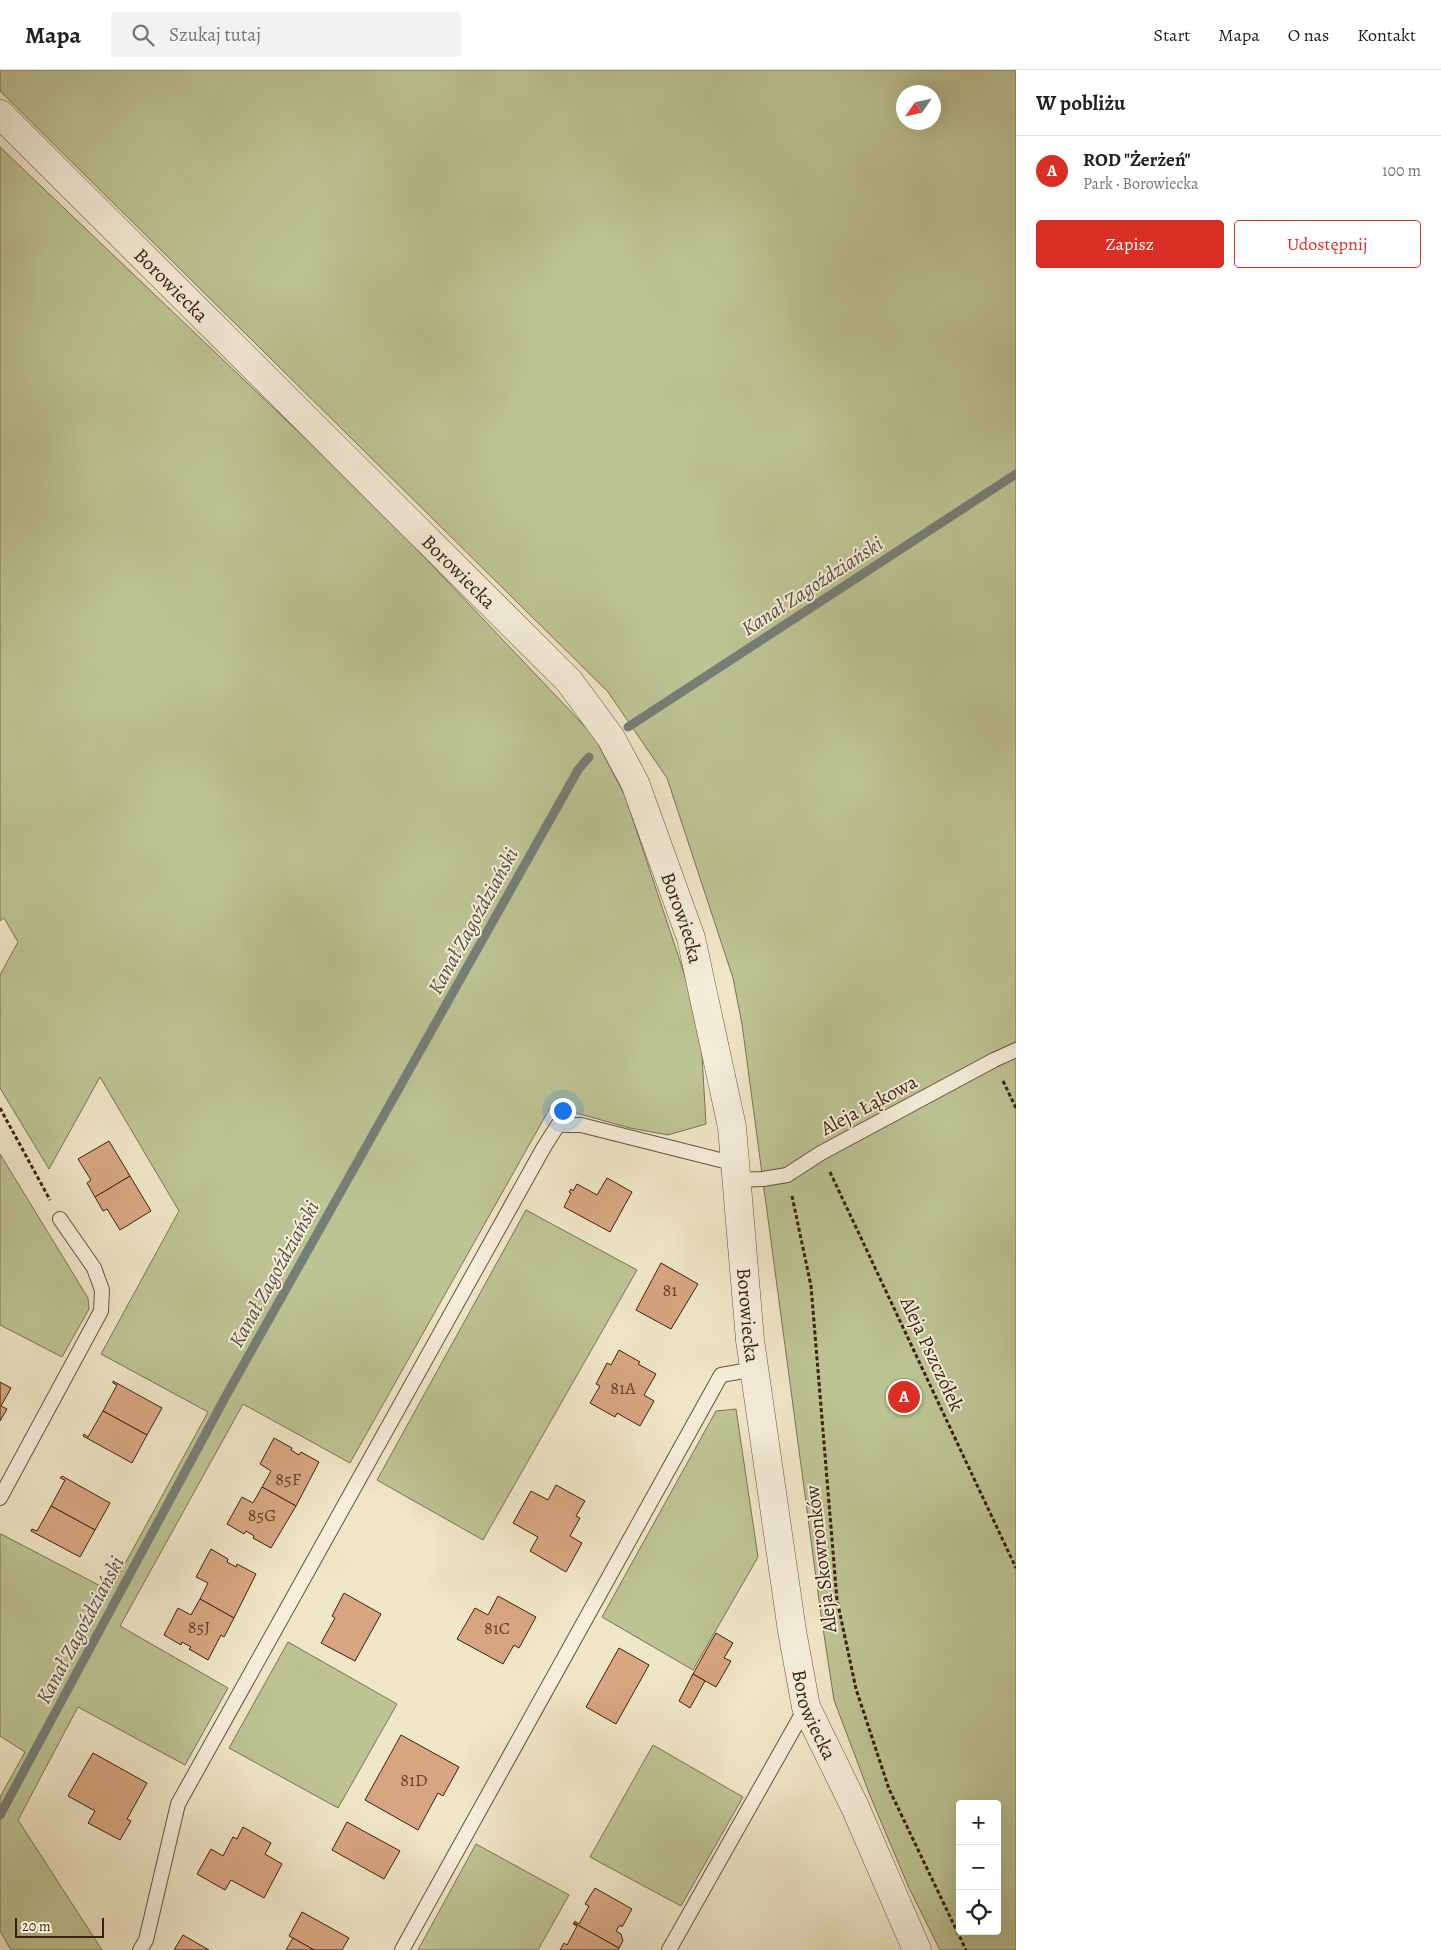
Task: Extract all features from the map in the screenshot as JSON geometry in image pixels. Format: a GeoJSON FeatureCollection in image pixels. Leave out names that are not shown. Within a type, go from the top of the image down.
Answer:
{"type":"FeatureCollection","features":[{"type":"Feature","properties":{"kind":"street","name":"Borowiecka"},"geometry":{"type":"LineString","coordinates":[[0,114],[569,681],[611,738],[636,783],[691,938],[732,1127],[750,1340],[792,1631],[806,1707],[855,1807],[917,1950]]}},
{"type":"Feature","properties":{"kind":"lane","name":"Aleja Łąkowa"},"geometry":{"type":"LineString","coordinates":[[140,1950],[146,1940],[178,1804],[558,1125],[581,1125],[763,1179],[788,1175],[822,1153],[1016,1050]]}},
{"type":"Feature","properties":{"kind":"lane"},"geometry":{"type":"LineString","coordinates":[[0,1498],[101,1311],[102,1290],[94,1268],[60,1219]]}},
{"type":"Feature","properties":{"kind":"lane"},"geometry":{"type":"LineString","coordinates":[[402,1950],[721,1374],[755,1369]]}},
{"type":"Feature","properties":{"kind":"lane"},"geometry":{"type":"LineString","coordinates":[[669,1950],[806,1707]]}},
{"type":"Feature","properties":{"kind":"path"},"geometry":{"type":"LineString","coordinates":[[994,1060],[1016,1108]]}},
{"type":"Feature","properties":{"kind":"path"},"geometry":{"type":"LineString","coordinates":[[0,1108],[60,1219]]}},
{"type":"Feature","properties":{"kind":"path","name":"Aleja Pszczółek"},"geometry":{"type":"LineString","coordinates":[[822,1153],[1016,1568]]}},
{"type":"Feature","properties":{"kind":"path","name":"Aleja Skowronków"},"geometry":{"type":"LineString","coordinates":[[788,1175],[810,1286],[837,1600],[856,1688],[889,1789],[966,1950]]}},
{"type":"Feature","properties":{"kind":"green space"},"geometry":{"type":"Polygon","coordinates":[[[0,70],[1016,70],[1016,1950],[940,1950],[909,1888],[871,1798],[834,1700],[742,1024],[733,978],[667,778],[608,692],[0,91],[0,70]]]}},
{"type":"Feature","properties":{"kind":"green space"},"geometry":{"type":"Polygon","coordinates":[[[0,147],[374,504],[594,736],[625,796],[700,1021],[706,1124],[668,1135],[630,1128],[551,1106],[350,1463],[243,1404],[120,1626],[228,1688],[185,1765],[78,1707],[18,1820],[102,1950],[11,1950],[0,1931],[0,1797],[25,1752],[0,1736],[0,1535],[110,1591],[208,1412],[101,1354],[179,1211],[100,1077],[49,1169],[0,1088],[0,975],[18,942],[4,918],[0,921],[0,147]]]}},
{"type":"Feature","properties":{"kind":"green space"},"geometry":{"type":"Polygon","coordinates":[[[0,1154],[88,1298],[89,1309],[62,1357],[0,1325],[0,1154]]]}},
{"type":"Feature","properties":{"kind":"green space"},"geometry":{"type":"Polygon","coordinates":[[[526,1210],[637,1270],[483,1540],[377,1480],[526,1210]]]}},
{"type":"Feature","properties":{"kind":"green space"},"geometry":{"type":"Polygon","coordinates":[[[736,1409],[758,1557],[693,1670],[602,1617],[716,1411],[736,1409]]]}},
{"type":"Feature","properties":{"kind":"green space"},"geometry":{"type":"Polygon","coordinates":[[[288,1642],[397,1704],[338,1808],[229,1748],[288,1642]]]}},
{"type":"Feature","properties":{"kind":"green space"},"geometry":{"type":"Polygon","coordinates":[[[653,1745],[743,1797],[681,1906],[590,1857],[653,1745]]]}},
{"type":"Feature","properties":{"kind":"green space"},"geometry":{"type":"Polygon","coordinates":[[[476,1844],[569,1895],[538,1950],[418,1950],[476,1844]]]}},
{"type":"Feature","properties":{"kind":"building"},"geometry":{"type":"Polygon","coordinates":[[[109,1141],[130,1176],[95,1197],[87,1183],[91,1180],[78,1159],[109,1141]]]}},
{"type":"Feature","properties":{"kind":"building"},"geometry":{"type":"Polygon","coordinates":[[[130,1176],[151,1211],[120,1230],[107,1209],[103,1211],[95,1197],[130,1176]]]}},
{"type":"Feature","properties":{"kind":"building"},"geometry":{"type":"Polygon","coordinates":[[[607,1178],[632,1192],[610,1232],[564,1207],[571,1193],[569,1192],[571,1189],[573,1191],[577,1184],[597,1195],[607,1178]]]}},
{"type":"Feature","properties":{"kind":"building"},"geometry":{"type":"Polygon","coordinates":[[[661,1263],[698,1284],[671,1329],[636,1310],[661,1263]]]}},
{"type":"Feature","properties":{"kind":"building"},"geometry":{"type":"Polygon","coordinates":[[[619,1350],[656,1374],[644,1395],[654,1401],[640,1426],[617,1413],[615,1417],[590,1403],[600,1386],[596,1384],[607,1363],[611,1365],[619,1350]]]}},
{"type":"Feature","properties":{"kind":"building"},"geometry":{"type":"Polygon","coordinates":[[[113,1381],[162,1408],[147,1435],[103,1411],[117,1385],[113,1381]]]}},
{"type":"Feature","properties":{"kind":"building"},"geometry":{"type":"Polygon","coordinates":[[[0,1382],[11,1388],[1,1406],[7,1409],[0,1421],[0,1382]]]}},
{"type":"Feature","properties":{"kind":"building"},"geometry":{"type":"Polygon","coordinates":[[[103,1411],[147,1435],[132,1463],[83,1436],[84,1434],[88,1437],[103,1411]]]}},
{"type":"Feature","properties":{"kind":"building"},"geometry":{"type":"Polygon","coordinates":[[[274,1438],[292,1448],[291,1450],[299,1455],[301,1452],[319,1462],[296,1506],[262,1487],[271,1471],[260,1464],[274,1438]]]}},
{"type":"Feature","properties":{"kind":"building"},"geometry":{"type":"Polygon","coordinates":[[[62,1476],[110,1503],[95,1530],[51,1506],[65,1480],[60,1478],[62,1476]]]}},
{"type":"Feature","properties":{"kind":"building"},"geometry":{"type":"Polygon","coordinates":[[[556,1485],[585,1501],[576,1516],[580,1518],[570,1536],[582,1543],[566,1572],[530,1551],[538,1537],[513,1523],[531,1491],[548,1500],[556,1485]]]}},
{"type":"Feature","properties":{"kind":"building"},"geometry":{"type":"Polygon","coordinates":[[[262,1487],[296,1506],[271,1548],[253,1538],[254,1536],[246,1531],[244,1534],[227,1524],[242,1497],[253,1503],[262,1487]]]}},
{"type":"Feature","properties":{"kind":"building"},"geometry":{"type":"Polygon","coordinates":[[[51,1506],[95,1530],[80,1557],[31,1531],[32,1529],[37,1531],[51,1506]]]}},
{"type":"Feature","properties":{"kind":"building"},"geometry":{"type":"Polygon","coordinates":[[[211,1549],[228,1559],[227,1562],[236,1567],[237,1564],[256,1574],[234,1618],[200,1599],[208,1583],[196,1577],[211,1549]]]}},
{"type":"Feature","properties":{"kind":"building"},"geometry":{"type":"Polygon","coordinates":[[[344,1593],[381,1614],[355,1661],[321,1643],[335,1618],[332,1616],[344,1593]]]}},
{"type":"Feature","properties":{"kind":"building"},"geometry":{"type":"Polygon","coordinates":[[[498,1596],[536,1617],[519,1648],[514,1645],[503,1664],[457,1639],[475,1608],[488,1615],[498,1596]]]}},
{"type":"Feature","properties":{"kind":"building"},"geometry":{"type":"Polygon","coordinates":[[[200,1599],[234,1618],[224,1637],[221,1635],[208,1660],[189,1649],[191,1647],[182,1642],[181,1645],[164,1635],[178,1608],[191,1615],[200,1599]]]}},
{"type":"Feature","properties":{"kind":"building"},"geometry":{"type":"Polygon","coordinates":[[[716,1633],[733,1643],[724,1658],[731,1661],[716,1687],[693,1674],[716,1633]]]}},
{"type":"Feature","properties":{"kind":"building"},"geometry":{"type":"Polygon","coordinates":[[[619,1648],[649,1665],[616,1724],[586,1707],[619,1648]]]}},
{"type":"Feature","properties":{"kind":"building"},"geometry":{"type":"Polygon","coordinates":[[[693,1674],[705,1681],[690,1708],[679,1701],[693,1674]]]}},
{"type":"Feature","properties":{"kind":"building"},"geometry":{"type":"Polygon","coordinates":[[[401,1735],[459,1767],[443,1796],[438,1793],[418,1830],[365,1800],[401,1735]]]}},
{"type":"Feature","properties":{"kind":"building"},"geometry":{"type":"Polygon","coordinates":[[[93,1753],[147,1783],[127,1819],[131,1821],[120,1840],[88,1823],[95,1811],[68,1796],[93,1753]]]}},
{"type":"Feature","properties":{"kind":"building"},"geometry":{"type":"Polygon","coordinates":[[[347,1822],[400,1851],[384,1879],[332,1850],[347,1822]]]}},
{"type":"Feature","properties":{"kind":"building"},"geometry":{"type":"Polygon","coordinates":[[[243,1827],[271,1843],[265,1854],[282,1864],[264,1898],[231,1880],[225,1890],[197,1874],[211,1849],[223,1856],[233,1837],[237,1839],[243,1827]]]}},
{"type":"Feature","properties":{"kind":"building"},"geometry":{"type":"Polygon","coordinates":[[[595,1888],[632,1909],[622,1927],[620,1925],[616,1931],[621,1934],[623,1941],[619,1948],[574,1923],[575,1921],[579,1924],[589,1906],[585,1904],[595,1888]]]}},
{"type":"Feature","properties":{"kind":"building"},"geometry":{"type":"Polygon","coordinates":[[[302,1912],[349,1938],[342,1950],[314,1950],[289,1936],[302,1912]]]}},
{"type":"Feature","properties":{"kind":"building"},"geometry":{"type":"Polygon","coordinates":[[[574,1923],[619,1948],[618,1950],[560,1950],[564,1943],[567,1945],[577,1926],[574,1923]]]}},
{"type":"Feature","properties":{"kind":"building"},"geometry":{"type":"Polygon","coordinates":[[[183,1935],[209,1950],[174,1950],[183,1935]]]}},
{"type":"Feature","properties":{"kind":"building"},"geometry":{"type":"Polygon","coordinates":[[[293,1938],[314,1950],[286,1950],[293,1938]]]}},
{"type":"Feature","properties":{"kind":"waterway","name":"Kanał Zagoździański"},"geometry":{"type":"LineString","coordinates":[[628,727],[1016,474]]}},
{"type":"Feature","properties":{"kind":"waterway","name":"Kanał Zagoździański"},"geometry":{"type":"LineString","coordinates":[[0,1815],[227,1394],[578,770],[589,757]]}},
{"type":"Feature","properties":{"kind":"place","name":"ROD \"Żerżeń\""},"geometry":{"type":"Point","coordinates":[904,1397]}}]}
